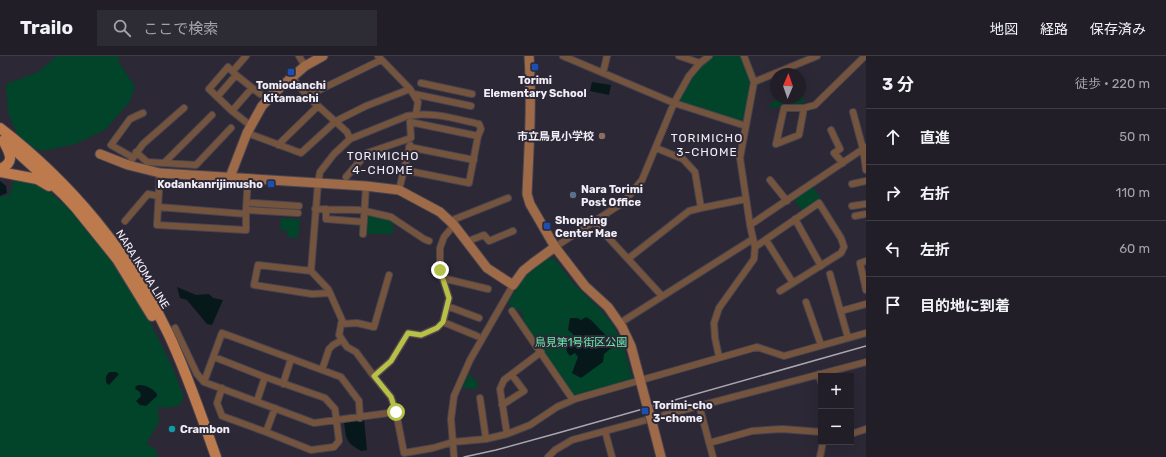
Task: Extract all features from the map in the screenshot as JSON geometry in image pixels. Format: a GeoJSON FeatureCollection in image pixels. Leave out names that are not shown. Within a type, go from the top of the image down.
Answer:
{"type":"FeatureCollection","features":[{"type":"Feature","properties":{"kind":"main road","name":"NARA IKOMA LINE"},"geometry":{"type":"LineString","coordinates":[[0,128],[47,168],[68,190],[104,230],[127,262],[150,299],[168,333],[185,372],[216,457]]}},
{"type":"Feature","properties":{"kind":"main road","name":"NARA IKOMA LINE"},"geometry":{"type":"LineString","coordinates":[[0,136],[63,194],[117,259],[148,310],[165,342],[179,373],[209,457]]}},
{"type":"Feature","properties":{"kind":"main road"},"geometry":{"type":"LineString","coordinates":[[0,136],[10,152],[11,159],[7,165],[0,170]]}},
{"type":"Feature","properties":{"kind":"main road"},"geometry":{"type":"LineString","coordinates":[[0,170],[37,180],[63,194]]}},
{"type":"Feature","properties":{"kind":"street"},"geometry":{"type":"LineString","coordinates":[[217,96],[246,56]]}},
{"type":"Feature","properties":{"kind":"street"},"geometry":{"type":"LineString","coordinates":[[299,56],[305,66]]}},
{"type":"Feature","properties":{"kind":"street"},"geometry":{"type":"LineString","coordinates":[[230,177],[249,130],[262,106],[274,93],[305,66],[323,56]]}},
{"type":"Feature","properties":{"kind":"street"},"geometry":{"type":"LineString","coordinates":[[529,56],[531,106],[527,194],[530,204],[555,247],[585,286],[608,307],[620,323],[631,346],[661,457]]}},
{"type":"Feature","properties":{"kind":"street"},"geometry":{"type":"LineString","coordinates":[[563,56],[674,103],[746,126]]}},
{"type":"Feature","properties":{"kind":"street"},"geometry":{"type":"LineString","coordinates":[[603,73],[607,56]]}},
{"type":"Feature","properties":{"kind":"street"},"geometry":{"type":"LineString","coordinates":[[679,56],[700,63]]}},
{"type":"Feature","properties":{"kind":"street"},"geometry":{"type":"LineString","coordinates":[[454,457],[452,419],[454,396],[470,360],[514,285],[523,272],[533,263],[624,202],[642,180],[674,103],[689,76],[700,63],[709,56]]}},
{"type":"Feature","properties":{"kind":"street"},"geometry":{"type":"LineString","coordinates":[[719,357],[714,323],[718,308],[754,259],[755,247],[750,225],[740,158],[754,82],[744,56]]}},
{"type":"Feature","properties":{"kind":"street"},"geometry":{"type":"LineString","coordinates":[[754,82],[817,56]]}},
{"type":"Feature","properties":{"kind":"street"},"geometry":{"type":"LineString","coordinates":[[804,108],[799,135],[776,144],[784,108],[804,108],[815,106],[866,56]]}},
{"type":"Feature","properties":{"kind":"street"},"geometry":{"type":"LineString","coordinates":[[307,96],[379,58],[412,92],[418,102],[416,114]]}},
{"type":"Feature","properties":{"kind":"street"},"geometry":{"type":"LineString","coordinates":[[260,94],[228,67],[209,89],[249,130],[278,145],[301,153],[336,121],[366,106],[412,92],[471,106]]}},
{"type":"Feature","properties":{"kind":"street"},"geometry":{"type":"LineString","coordinates":[[292,77],[307,96],[347,132],[350,139]]}},
{"type":"Feature","properties":{"kind":"street"},"geometry":{"type":"LineString","coordinates":[[421,83],[472,94]]}},
{"type":"Feature","properties":{"kind":"street"},"geometry":{"type":"LineString","coordinates":[[428,97],[430,85]]}},
{"type":"Feature","properties":{"kind":"street"},"geometry":{"type":"LineString","coordinates":[[232,111],[252,88]]}},
{"type":"Feature","properties":{"kind":"street"},"geometry":{"type":"LineString","coordinates":[[457,103],[459,91]]}},
{"type":"Feature","properties":{"kind":"street"},"geometry":{"type":"LineString","coordinates":[[278,145],[318,106]]}},
{"type":"Feature","properties":{"kind":"street"},"geometry":{"type":"LineString","coordinates":[[132,158],[143,144],[184,108]]}},
{"type":"Feature","properties":{"kind":"street"},"geometry":{"type":"LineString","coordinates":[[853,112],[864,148],[866,170]]}},
{"type":"Feature","properties":{"kind":"street"},"geometry":{"type":"LineString","coordinates":[[143,113],[130,119],[112,145],[160,173],[366,186],[399,190],[440,212],[452,223],[487,268],[514,285]]}},
{"type":"Feature","properties":{"kind":"street"},"geometry":{"type":"LineString","coordinates":[[311,271],[315,209],[320,172],[334,154],[350,139],[409,119],[416,114],[428,114],[479,124],[481,129],[478,136],[469,183],[404,170]]}},
{"type":"Feature","properties":{"kind":"street"},"geometry":{"type":"LineString","coordinates":[[164,164],[212,115]]}},
{"type":"Feature","properties":{"kind":"street"},"geometry":{"type":"LineString","coordinates":[[409,119],[478,136]]}},
{"type":"Feature","properties":{"kind":"street"},"geometry":{"type":"LineString","coordinates":[[399,190],[411,138],[409,119]]}},
{"type":"Feature","properties":{"kind":"street"},"geometry":{"type":"LineString","coordinates":[[100,154],[132,158],[147,162],[196,166],[231,128]]}},
{"type":"Feature","properties":{"kind":"street"},"geometry":{"type":"LineString","coordinates":[[831,130],[840,149],[834,153],[843,163]]}},
{"type":"Feature","properties":{"kind":"street"},"geometry":{"type":"LineString","coordinates":[[346,177],[367,153],[411,138]]}},
{"type":"Feature","properties":{"kind":"street"},"geometry":{"type":"LineString","coordinates":[[409,147],[474,160]]}},
{"type":"Feature","properties":{"kind":"street"},"geometry":{"type":"LineString","coordinates":[[656,148],[683,159],[695,172],[701,208]]}},
{"type":"Feature","properties":{"kind":"street"},"geometry":{"type":"LineString","coordinates":[[750,225],[864,148]]}},
{"type":"Feature","properties":{"kind":"street"},"geometry":{"type":"LineString","coordinates":[[160,173],[157,225],[246,230],[248,178]]}},
{"type":"Feature","properties":{"kind":"street"},"geometry":{"type":"LineString","coordinates":[[770,180],[787,201]]}},
{"type":"Feature","properties":{"kind":"street"},"geometry":{"type":"LineString","coordinates":[[852,184],[866,181]]}},
{"type":"Feature","properties":{"kind":"street"},"geometry":{"type":"LineString","coordinates":[[363,234],[364,222],[362,210],[366,186]]}},
{"type":"Feature","properties":{"kind":"street"},"geometry":{"type":"LineString","coordinates":[[125,221],[148,194],[158,196]]}},
{"type":"Feature","properties":{"kind":"street"},"geometry":{"type":"LineString","coordinates":[[374,376],[391,361],[408,333],[421,335],[437,328],[443,322],[449,298],[440,270],[440,248],[452,223],[508,198]]}},
{"type":"Feature","properties":{"kind":"street"},"geometry":{"type":"LineString","coordinates":[[629,258],[689,211],[746,199]]}},
{"type":"Feature","properties":{"kind":"street"},"geometry":{"type":"LineString","coordinates":[[158,207],[294,213],[295,206],[252,203]]}},
{"type":"Feature","properties":{"kind":"street"},"geometry":{"type":"LineString","coordinates":[[755,247],[819,203],[841,238],[844,248],[841,253],[780,291]]}},
{"type":"Feature","properties":{"kind":"street"},"geometry":{"type":"LineString","coordinates":[[271,212],[272,204]]}},
{"type":"Feature","properties":{"kind":"street"},"geometry":{"type":"LineString","coordinates":[[852,206],[866,204]]}},
{"type":"Feature","properties":{"kind":"street"},"geometry":{"type":"LineString","coordinates":[[315,209],[362,210],[391,217],[429,241]]}},
{"type":"Feature","properties":{"kind":"street"},"geometry":{"type":"LineString","coordinates":[[326,209],[326,220],[364,222]]}},
{"type":"Feature","properties":{"kind":"street"},"geometry":{"type":"LineString","coordinates":[[855,216],[866,214]]}},
{"type":"Feature","properties":{"kind":"street"},"geometry":{"type":"LineString","coordinates":[[795,220],[821,266]]}},
{"type":"Feature","properties":{"kind":"street"},"geometry":{"type":"LineString","coordinates":[[594,222],[629,258],[662,296]]}},
{"type":"Feature","properties":{"kind":"street"},"geometry":{"type":"LineString","coordinates":[[466,242],[484,235],[489,241],[513,231]]}},
{"type":"Feature","properties":{"kind":"street"},"geometry":{"type":"LineString","coordinates":[[620,323],[753,239]]}},
{"type":"Feature","properties":{"kind":"street"},"geometry":{"type":"LineString","coordinates":[[766,240],[793,283]]}},
{"type":"Feature","properties":{"kind":"street"},"geometry":{"type":"LineString","coordinates":[[866,261],[860,263],[866,290]]}},
{"type":"Feature","properties":{"kind":"street"},"geometry":{"type":"LineString","coordinates":[[330,293],[312,294],[254,285],[258,265],[311,271],[328,289],[330,293],[342,320],[339,335],[347,347],[356,352],[391,397],[396,412],[404,453],[507,434],[530,425],[558,407],[573,400],[757,347],[784,356],[866,333]]}},
{"type":"Feature","properties":{"kind":"street"},"geometry":{"type":"LineString","coordinates":[[830,274],[848,338]]}},
{"type":"Feature","properties":{"kind":"street"},"geometry":{"type":"LineString","coordinates":[[341,324],[357,323],[374,327],[389,275]]}},
{"type":"Feature","properties":{"kind":"street"},"geometry":{"type":"LineString","coordinates":[[442,278],[488,289]]}},
{"type":"Feature","properties":{"kind":"street"},"geometry":{"type":"LineString","coordinates":[[806,302],[821,345]]}},
{"type":"Feature","properties":{"kind":"street"},"geometry":{"type":"LineString","coordinates":[[841,311],[866,304]]}},
{"type":"Feature","properties":{"kind":"street"},"geometry":{"type":"LineString","coordinates":[[447,306],[479,318]]}},
{"type":"Feature","properties":{"kind":"street"},"geometry":{"type":"LineString","coordinates":[[512,311],[573,400]]}},
{"type":"Feature","properties":{"kind":"street"},"geometry":{"type":"LineString","coordinates":[[443,322],[477,336]]}},
{"type":"Feature","properties":{"kind":"street"},"geometry":{"type":"LineString","coordinates":[[175,328],[197,374],[204,382],[314,423],[396,412]]}},
{"type":"Feature","properties":{"kind":"street"},"geometry":{"type":"LineString","coordinates":[[204,382],[222,334],[341,377],[358,401],[360,418]]}},
{"type":"Feature","properties":{"kind":"street"},"geometry":{"type":"LineString","coordinates":[[322,370],[329,349],[342,340]]}},
{"type":"Feature","properties":{"kind":"street"},"geometry":{"type":"LineString","coordinates":[[507,434],[500,389],[504,380],[541,352]]}},
{"type":"Feature","properties":{"kind":"street"},"geometry":{"type":"LineString","coordinates":[[214,357],[283,384],[326,398],[335,409],[339,441],[334,447],[311,450],[222,416],[217,403],[222,388]]}},
{"type":"Feature","properties":{"kind":"street"},"geometry":{"type":"LineString","coordinates":[[283,384],[291,359]]}},
{"type":"Feature","properties":{"kind":"street"},"geometry":{"type":"LineString","coordinates":[[823,373],[866,362]]}},
{"type":"Feature","properties":{"kind":"street"},"geometry":{"type":"LineString","coordinates":[[502,405],[524,391],[512,374]]}},
{"type":"Feature","properties":{"kind":"street"},"geometry":{"type":"LineString","coordinates":[[548,457],[555,450],[572,440],[698,405],[818,374]]}},
{"type":"Feature","properties":{"kind":"street"},"geometry":{"type":"LineString","coordinates":[[257,401],[265,377]]}},
{"type":"Feature","properties":{"kind":"street"},"geometry":{"type":"LineString","coordinates":[[480,398],[486,439]]}},
{"type":"Feature","properties":{"kind":"street"},"geometry":{"type":"LineString","coordinates":[[698,405],[713,457]]}},
{"type":"Feature","properties":{"kind":"street"},"geometry":{"type":"LineString","coordinates":[[266,432],[275,408]]}},
{"type":"Feature","properties":{"kind":"street"},"geometry":{"type":"LineString","coordinates":[[709,443],[752,431],[782,429],[818,432]]}},
{"type":"Feature","properties":{"kind":"street"},"geometry":{"type":"LineString","coordinates":[[854,433],[866,429]]}},
{"type":"Feature","properties":{"kind":"street"},"geometry":{"type":"LineString","coordinates":[[605,431],[612,457]]}},
{"type":"Feature","properties":{"kind":"street"},"geometry":{"type":"LineString","coordinates":[[820,457],[822,445]]}},
{"type":"Feature","properties":{"kind":"green space"},"geometry":{"type":"Polygon","coordinates":[[[57,56],[119,56],[118,61],[135,86],[130,101],[105,130],[75,144],[43,151],[22,145],[8,113],[6,84],[38,72],[57,56]]]}},
{"type":"Feature","properties":{"kind":"green space"},"geometry":{"type":"Polygon","coordinates":[[[714,56],[741,56],[751,82],[745,121],[743,123],[680,103],[679,100],[685,87],[693,75],[702,65],[714,56]]]}},
{"type":"Feature","properties":{"kind":"green space"},"geometry":{"type":"Polygon","coordinates":[[[771,104],[803,104],[803,105],[769,108],[771,104]]]}},
{"type":"Feature","properties":{"kind":"green space"},"geometry":{"type":"Polygon","coordinates":[[[15,178],[32,181],[44,187],[71,210],[106,253],[142,306],[172,366],[184,397],[180,405],[169,408],[158,407],[159,422],[146,444],[155,449],[158,457],[0,457],[0,197],[9,195],[15,178]]]}},
{"type":"Feature","properties":{"kind":"green space"},"geometry":{"type":"Polygon","coordinates":[[[813,187],[821,199],[802,211],[794,200],[813,187]]]}},
{"type":"Feature","properties":{"kind":"green space"},"geometry":{"type":"Polygon","coordinates":[[[368,214],[385,218],[393,222],[393,234],[367,234],[368,214]]]}},
{"type":"Feature","properties":{"kind":"green space"},"geometry":{"type":"Polygon","coordinates":[[[281,218],[300,219],[298,238],[287,237],[287,231],[280,230],[281,218]]]}},
{"type":"Feature","properties":{"kind":"green space","name":"鳥見第1号街区公園"},"geometry":{"type":"Polygon","coordinates":[[[547,258],[555,259],[572,282],[612,323],[622,342],[633,380],[575,396],[521,321],[524,316],[521,311],[513,311],[508,303],[523,277],[528,271],[547,258]]]}},
{"type":"Feature","properties":{"kind":"green space"},"geometry":{"type":"Polygon","coordinates":[[[469,374],[478,383],[477,389],[462,388],[469,374]]]}},
{"type":"Feature","properties":{"kind":"shaded area"},"geometry":{"type":"Polygon","coordinates":[[[592,82],[611,85],[609,95],[590,91],[592,82]]]}},
{"type":"Feature","properties":{"kind":"shaded area"},"geometry":{"type":"Polygon","coordinates":[[[0,181],[6,186],[7,193],[0,196],[0,181]]]}},
{"type":"Feature","properties":{"kind":"shaded area"},"geometry":{"type":"Polygon","coordinates":[[[177,287],[196,295],[209,294],[213,298],[223,300],[212,325],[207,324],[187,300],[180,298],[177,287]]]}},
{"type":"Feature","properties":{"kind":"shaded area"},"geometry":{"type":"Polygon","coordinates":[[[586,317],[591,320],[615,345],[604,354],[603,362],[581,378],[572,373],[578,357],[575,353],[570,356],[566,347],[573,343],[573,334],[568,330],[570,318],[577,318],[581,320],[586,317]]]}},
{"type":"Feature","properties":{"kind":"shaded area"},"geometry":{"type":"Polygon","coordinates":[[[110,372],[116,372],[119,374],[109,385],[107,384],[106,378],[110,372]]]}},
{"type":"Feature","properties":{"kind":"shaded area"},"geometry":{"type":"Polygon","coordinates":[[[139,385],[154,390],[157,394],[157,396],[146,406],[140,405],[136,401],[141,396],[140,392],[135,389],[136,386],[139,385]]]}},
{"type":"Feature","properties":{"kind":"shaded area"},"geometry":{"type":"Polygon","coordinates":[[[364,418],[367,450],[361,451],[352,445],[347,439],[344,421],[364,418]]]}},
{"type":"Feature","properties":{"kind":"railway"},"geometry":{"type":"LineString","coordinates":[[464,457],[558,433],[866,346]]}},
{"type":"Feature","properties":{"kind":"place","name":"Torimi Elementary School"},"geometry":{"type":"Point","coordinates":[535,67]}},
{"type":"Feature","properties":{"kind":"place","name":"Tomiodanchi Kitamachi"},"geometry":{"type":"Point","coordinates":[291,72]}},
{"type":"Feature","properties":{"kind":"place","name":"市立鳥見小学校"},"geometry":{"type":"Point","coordinates":[602,136]}},
{"type":"Feature","properties":{"kind":"place","name":"Kodankanrijimusho"},"geometry":{"type":"Point","coordinates":[271,184]}},
{"type":"Feature","properties":{"kind":"place","name":"Nara Torimi Post Office"},"geometry":{"type":"Point","coordinates":[573,195]}},
{"type":"Feature","properties":{"kind":"place","name":"Shopping Center Mae"},"geometry":{"type":"Point","coordinates":[547,226]}},
{"type":"Feature","properties":{"kind":"place","name":"Torimi-cho 3-chome"},"geometry":{"type":"Point","coordinates":[645,411]}},
{"type":"Feature","properties":{"kind":"place","name":"Crambon"},"geometry":{"type":"Point","coordinates":[172,429]}},
{"type":"Feature","properties":{"kind":"district","name":"TORIMICHO 3-CHOME"},"geometry":{"type":"Point","coordinates":[707,145]}},
{"type":"Feature","properties":{"kind":"district","name":"TORIMICHO 4-CHOME"},"geometry":{"type":"Point","coordinates":[383,163]}},
{"type":"Feature","properties":{"kind":"route"},"geometry":{"type":"LineString","coordinates":[[396,412],[391,397],[374,376],[391,361],[408,333],[421,335],[437,328],[443,322],[449,298],[440,270]]}}]}
